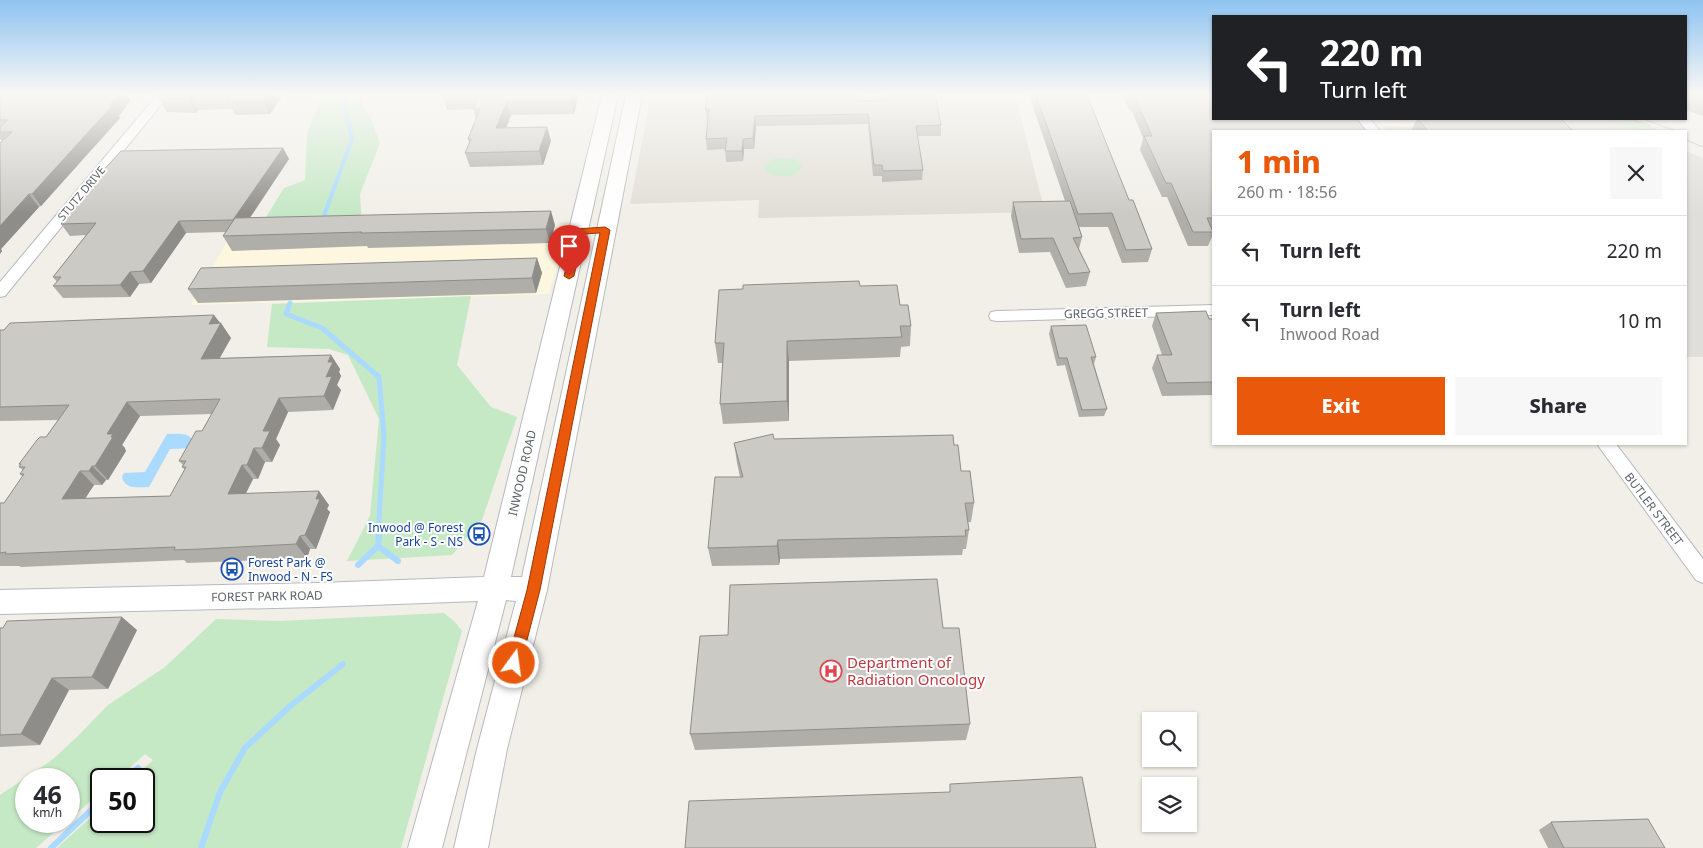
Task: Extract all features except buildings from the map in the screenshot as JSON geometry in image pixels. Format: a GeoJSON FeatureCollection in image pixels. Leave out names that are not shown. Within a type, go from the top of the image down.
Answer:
{"type":"FeatureCollection","features":[{"type":"Feature","properties":{"kind":"main road","name":"INWOOD ROAD"},"geometry":{"type":"LineString","coordinates":[[425,848],[495,588],[601,135]]}},
{"type":"Feature","properties":{"kind":"main road"},"geometry":{"type":"LineString","coordinates":[[471,848],[492,749],[533,590],[624,135]]}},
{"type":"Feature","properties":{"kind":"main road"},"geometry":{"type":"LineString","coordinates":[[579,231],[605,230]]}},
{"type":"Feature","properties":{"kind":"main road","name":"FOREST PARK ROAD"},"geometry":{"type":"LineString","coordinates":[[0,602],[317,595],[495,588],[533,590]]}},
{"type":"Feature","properties":{"kind":"street","name":"STUTZ DRIVE"},"geometry":{"type":"LineString","coordinates":[[0,292],[130,135]]}},
{"type":"Feature","properties":{"kind":"street","name":"GREGG STREET"},"geometry":{"type":"LineString","coordinates":[[997,316],[1212,310]]}},
{"type":"Feature","properties":{"kind":"street","name":"BUTLER STREET"},"geometry":{"type":"LineString","coordinates":[[1607,445],[1703,574]]}},
{"type":"Feature","properties":{"kind":"shaded area"},"geometry":{"type":"Polygon","coordinates":[[[643,135],[1025,135],[1045,212],[758,218],[759,200],[630,204],[643,135]]]}},
{"type":"Feature","properties":{"kind":"shaded area"},"geometry":{"type":"Polygon","coordinates":[[[1687,151],[1703,158],[1703,357],[1687,357],[1687,151]]]}},
{"type":"Feature","properties":{"kind":"shaded area"},"geometry":{"type":"Polygon","coordinates":[[[569,224],[549,294],[191,305],[231,235],[362,228],[569,224]]]}},
{"type":"Feature","properties":{"kind":"green space"},"geometry":{"type":"Polygon","coordinates":[[[307,135],[377,135],[380,143],[360,194],[362,228],[258,230],[284,188],[305,180],[307,135]]]}},
{"type":"Feature","properties":{"kind":"green space"},"geometry":{"type":"Polygon","coordinates":[[[773,159],[796,159],[802,165],[800,170],[792,176],[786,177],[765,171],[764,166],[773,159]]]}},
{"type":"Feature","properties":{"kind":"green space"},"geometry":{"type":"Polygon","coordinates":[[[471,296],[457,365],[491,407],[517,417],[482,520],[452,555],[347,561],[370,516],[379,419],[348,355],[329,349],[267,347],[272,304],[471,296]]]}},
{"type":"Feature","properties":{"kind":"green space"},"geometry":{"type":"Polygon","coordinates":[[[444,613],[462,631],[401,848],[57,848],[74,833],[80,833],[80,827],[90,818],[90,833],[155,833],[155,768],[145,768],[153,760],[145,754],[129,768],[90,768],[90,802],[80,810],[80,768],[40,768],[52,760],[77,737],[108,705],[165,667],[216,619],[280,621],[444,613]]]}},
{"type":"Feature","properties":{"kind":"green space"},"geometry":{"type":"Polygon","coordinates":[[[15,785],[15,833],[53,833],[36,848],[0,848],[0,795],[15,785]]]}},
{"type":"Feature","properties":{"kind":"water"},"geometry":{"type":"Polygon","coordinates":[[[167,434],[182,434],[191,437],[193,448],[170,449],[149,487],[133,487],[126,484],[122,477],[124,473],[145,472],[167,434]]]}},
{"type":"Feature","properties":{"kind":"waterway"},"geometry":{"type":"LineString","coordinates":[[322,221],[352,139],[351,135]]}},
{"type":"Feature","properties":{"kind":"waterway"},"geometry":{"type":"LineString","coordinates":[[290,303],[286,314],[322,328],[379,377],[384,436],[378,537]]}},
{"type":"Feature","properties":{"kind":"waterway"},"geometry":{"type":"LineString","coordinates":[[378,546],[379,536]]}},
{"type":"Feature","properties":{"kind":"waterway"},"geometry":{"type":"LineString","coordinates":[[358,565],[378,546]]}},
{"type":"Feature","properties":{"kind":"waterway"},"geometry":{"type":"LineString","coordinates":[[378,546],[398,561]]}},
{"type":"Feature","properties":{"kind":"waterway"},"geometry":{"type":"LineString","coordinates":[[201,848],[220,792],[245,748],[289,707],[343,664]]}},
{"type":"Feature","properties":{"kind":"waterway"},"geometry":{"type":"LineString","coordinates":[[51,848],[90,811]]}},
{"type":"Feature","properties":{"kind":"tram line"},"geometry":{"type":"LineString","coordinates":[[1687,140],[1703,147]]}},
{"type":"Feature","properties":{"kind":"place","name":"Inwood @ Forest Park - S - NS"},"geometry":{"type":"Point","coordinates":[479,534]}},
{"type":"Feature","properties":{"kind":"place","name":"Forest Park @ Inwood - N - FS"},"geometry":{"type":"Point","coordinates":[232,569]}},
{"type":"Feature","properties":{"kind":"place","name":"Department of Radiation Oncology"},"geometry":{"type":"Point","coordinates":[831,671]}},
{"type":"Feature","properties":{"kind":"route"},"geometry":{"type":"LineString","coordinates":[[514,663],[533,590],[605,230],[579,231],[569,276]]}}]}
